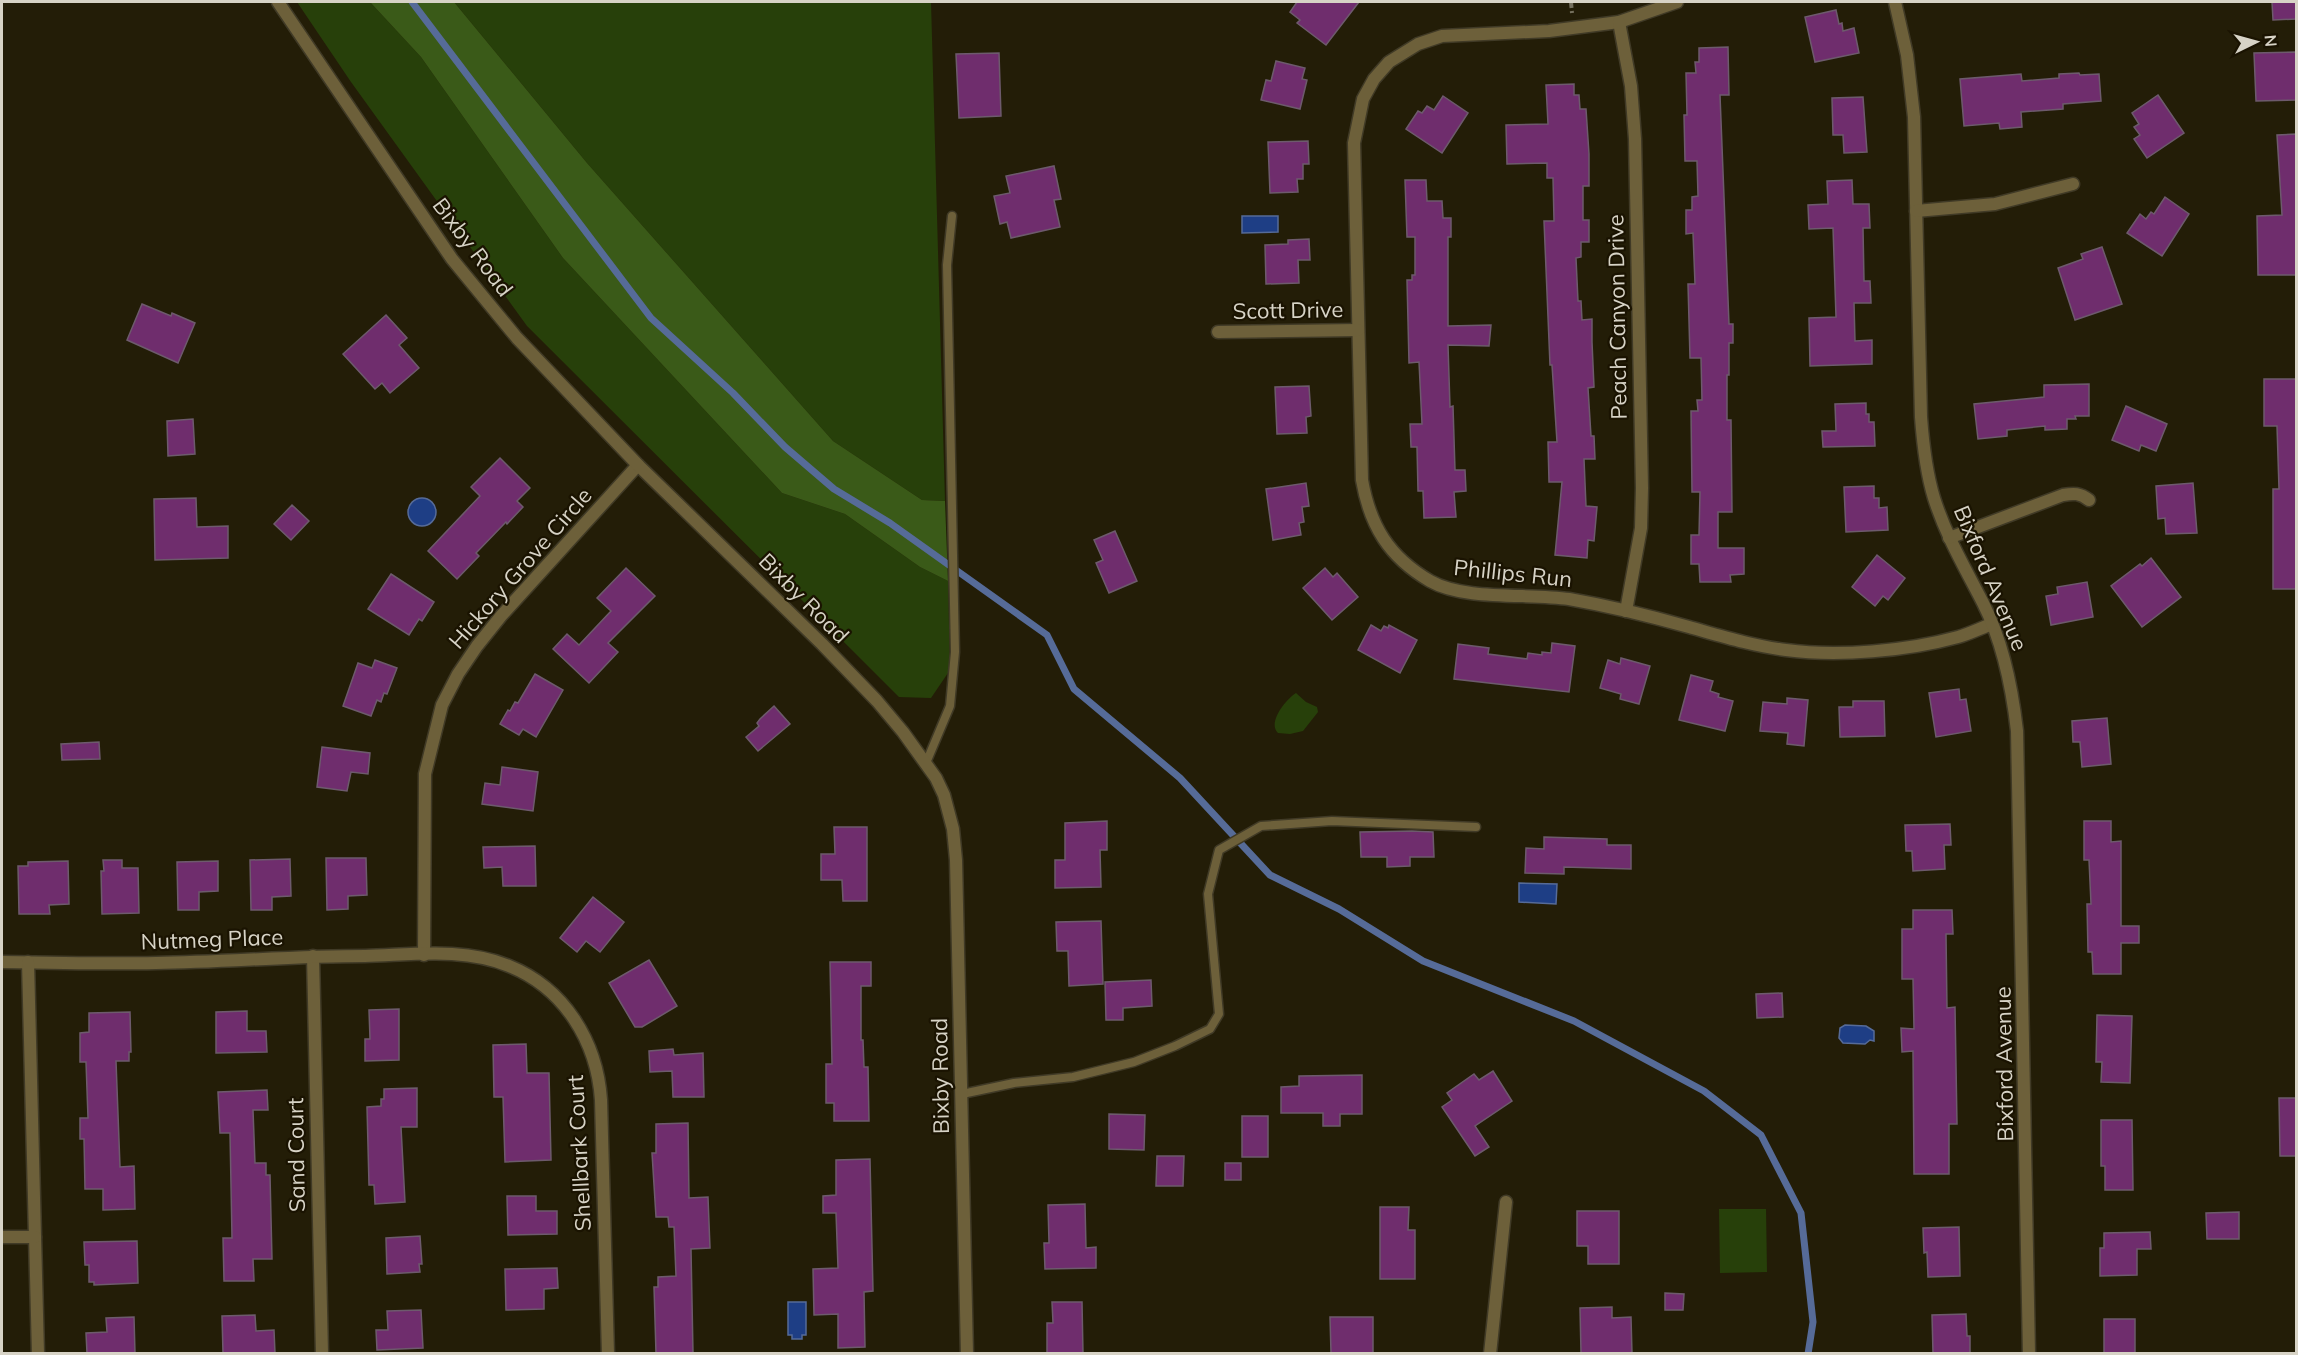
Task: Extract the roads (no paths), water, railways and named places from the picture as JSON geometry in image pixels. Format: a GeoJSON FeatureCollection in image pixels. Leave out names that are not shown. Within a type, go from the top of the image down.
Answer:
{"type":"FeatureCollection","features":[{"type":"Feature","properties":{"kind":"street","name":"Bixby Road"},"geometry":{"type":"LineString","coordinates":[[278,2],[452,259],[540,363],[638,465],[853,676],[896,724],[926,763],[944,795],[952,829],[957,893],[967,1353]]}},
{"type":"Feature","properties":{"kind":"street","name":"Phillips Run"},"geometry":{"type":"LineString","coordinates":[[1677,2],[1619,22],[1558,30],[1442,36],[1418,44],[1389,62],[1374,79],[1363,99],[1357,119],[1354,143],[1362,480],[1373,522],[1407,566],[1443,587],[1469,593],[1570,599],[1626,611],[1743,642],[1786,650],[1858,651],[1901,647],[1958,637],[1992,624]]}},
{"type":"Feature","properties":{"kind":"street","name":"Bixford Avenue"},"geometry":{"type":"LineString","coordinates":[[1895,2],[1912,82],[1924,455],[1934,499],[1949,538],[1992,624],[2009,678],[2018,731],[2030,1353]]}},
{"type":"Feature","properties":{"kind":"street","name":"Peach Canyon Drive"},"geometry":{"type":"LineString","coordinates":[[1619,22],[1631,86],[1635,139],[1642,488],[1641,528],[1626,611]]}},
{"type":"Feature","properties":{"kind":"street"},"geometry":{"type":"LineString","coordinates":[[1916,211],[1995,204],[2073,184]]}},
{"type":"Feature","properties":{"kind":"street","name":"Scott Drive"},"geometry":{"type":"LineString","coordinates":[[1218,332],[1358,330]]}},
{"type":"Feature","properties":{"kind":"street","name":"Hickory Grove Circle"},"geometry":{"type":"LineString","coordinates":[[424,955],[425,774],[442,705],[458,674],[501,616],[638,465]]}},
{"type":"Feature","properties":{"kind":"street"},"geometry":{"type":"LineString","coordinates":[[1949,538],[2062,495],[2074,493],[2083,495],[2089,500]]}},
{"type":"Feature","properties":{"kind":"street","name":"Nutmeg Place"},"geometry":{"type":"LineString","coordinates":[[2,962],[157,963],[313,956],[424,955]]}},
{"type":"Feature","properties":{"kind":"street","name":"Shellbark Court"},"geometry":{"type":"LineString","coordinates":[[424,955],[466,955],[507,965],[524,973],[566,1005],[590,1046],[597,1067],[601,1100],[608,1353]]}},
{"type":"Feature","properties":{"kind":"street","name":"Sand Court"},"geometry":{"type":"LineString","coordinates":[[313,956],[322,1353]]}},
{"type":"Feature","properties":{"kind":"street"},"geometry":{"type":"LineString","coordinates":[[28,962],[38,1353]]}},
{"type":"Feature","properties":{"kind":"street"},"geometry":{"type":"LineString","coordinates":[[1490,1353],[1506,1202]]}},
{"type":"Feature","properties":{"kind":"street"},"geometry":{"type":"LineString","coordinates":[[2,1237],[35,1237]]}},
{"type":"Feature","properties":{"kind":"lane"},"geometry":{"type":"LineString","coordinates":[[926,763],[950,706],[955,652],[947,266],[952,216]]}},
{"type":"Feature","properties":{"kind":"lane"},"geometry":{"type":"LineString","coordinates":[[962,1094],[1014,1083],[1073,1077],[1124,1064],[1175,1046],[1210,1029],[1219,1014],[1209,894],[1219,850],[1261,826],[1332,821],[1476,827]]}},
{"type":"Feature","properties":{"kind":"water"},"geometry":{"type":"Polygon","coordinates":[[[1242,216],[1278,216],[1278,232],[1242,233],[1242,216]]]}},
{"type":"Feature","properties":{"kind":"water"},"geometry":{"type":"Polygon","coordinates":[[[422,498],[432,502],[436,512],[432,522],[422,526],[412,522],[408,512],[412,502],[422,498]]]}},
{"type":"Feature","properties":{"kind":"water"},"geometry":{"type":"Polygon","coordinates":[[[1519,883],[1557,884],[1556,904],[1519,902],[1519,883]]]}},
{"type":"Feature","properties":{"kind":"water"},"geometry":{"type":"Polygon","coordinates":[[[1845,1025],[1866,1026],[1874,1031],[1874,1041],[1870,1040],[1865,1044],[1843,1043],[1839,1038],[1840,1028],[1845,1025]]]}},
{"type":"Feature","properties":{"kind":"water"},"geometry":{"type":"Polygon","coordinates":[[[788,1302],[806,1302],[806,1335],[802,1335],[802,1339],[792,1339],[792,1335],[788,1335],[788,1302]]]}},
{"type":"Feature","properties":{"kind":"waterway"},"geometry":{"type":"LineString","coordinates":[[412,2],[651,318],[733,393],[785,447],[834,489],[890,523],[1047,635],[1074,689],[1180,778],[1270,875],[1339,909],[1423,961],[1574,1021],[1704,1091],[1761,1135],[1801,1213],[1813,1322],[1808,1354]]}}]}
